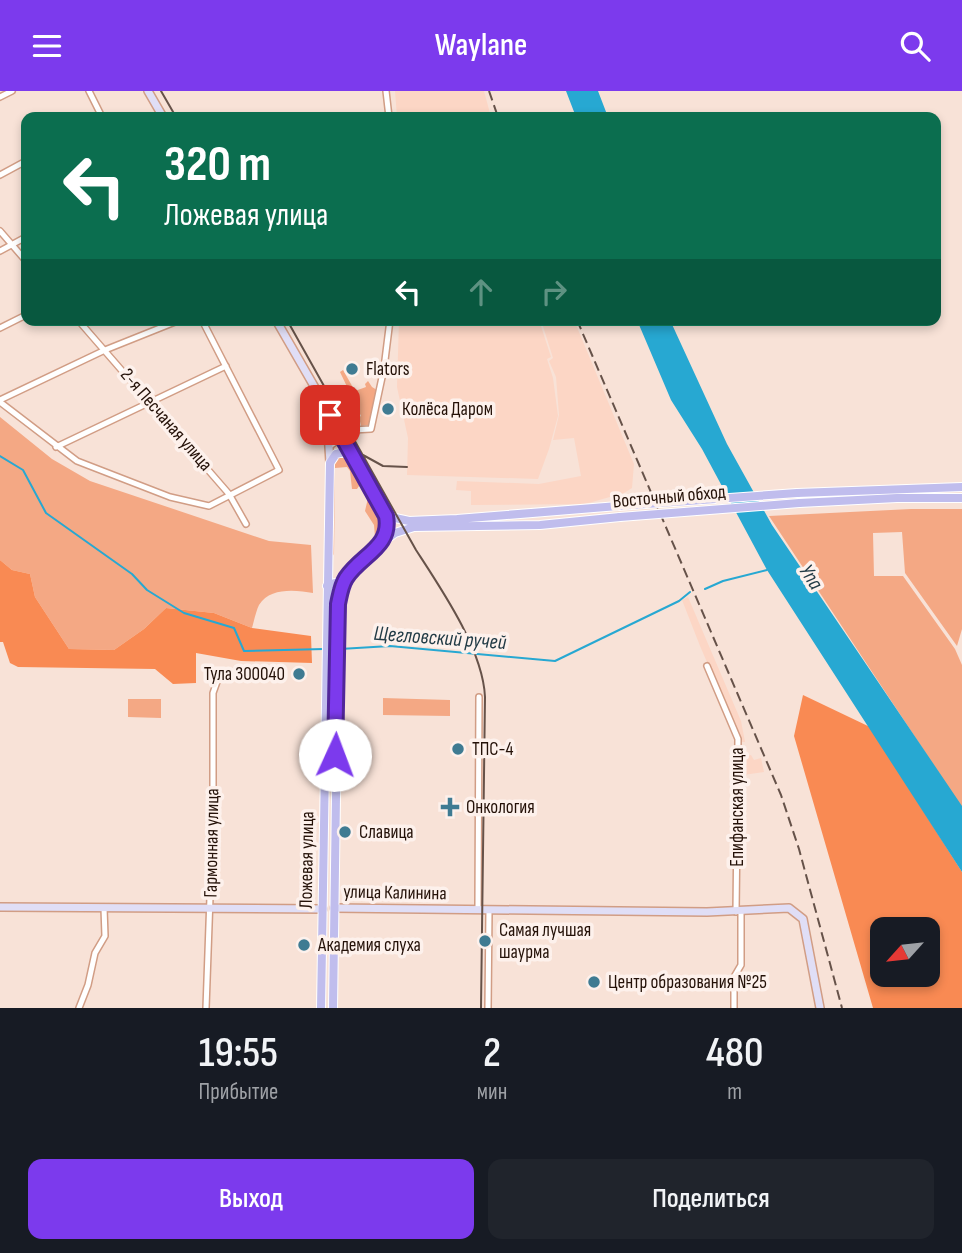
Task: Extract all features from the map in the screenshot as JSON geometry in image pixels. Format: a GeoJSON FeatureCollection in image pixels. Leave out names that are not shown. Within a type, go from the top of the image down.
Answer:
{"type":"FeatureCollection","features":[{"type":"Feature","properties":{"kind":"main road"},"geometry":{"type":"LineString","coordinates":[[330,463],[336,454],[344,452],[357,462],[386,516],[388,527],[381,543]]}},
{"type":"Feature","properties":{"kind":"main road","name":"Ложевая улица"},"geometry":{"type":"LineString","coordinates":[[321,1008],[330,463]]}},
{"type":"Feature","properties":{"kind":"main road","name":"Восточный обход"},"geometry":{"type":"LineString","coordinates":[[386,516],[409,521],[797,493],[962,487]]}},
{"type":"Feature","properties":{"kind":"main road","name":"Восточный обход"},"geometry":{"type":"LineString","coordinates":[[381,543],[395,533],[414,527],[540,524],[799,503],[962,498]]}},
{"type":"Feature","properties":{"kind":"main road","name":"Ложевая улица"},"geometry":{"type":"LineString","coordinates":[[333,1008],[338,604],[346,578],[381,543]]}},
{"type":"Feature","properties":{"kind":"main road"},"geometry":{"type":"LineString","coordinates":[[327,586],[335,583],[339,586],[338,604]]}},
{"type":"Feature","properties":{"kind":"main road"},"geometry":{"type":"LineString","coordinates":[[326,670],[331,675],[337,671]]}},
{"type":"Feature","properties":{"kind":"main road","name":"улица Калинина"},"geometry":{"type":"LineString","coordinates":[[323,909],[334,908]]}},
{"type":"Feature","properties":{"kind":"street"},"geometry":{"type":"LineString","coordinates":[[0,97],[12,91]]}},
{"type":"Feature","properties":{"kind":"street"},"geometry":{"type":"LineString","coordinates":[[89,91],[100,112]]}},
{"type":"Feature","properties":{"kind":"street"},"geometry":{"type":"LineString","coordinates":[[148,91],[160,112]]}},
{"type":"Feature","properties":{"kind":"street"},"geometry":{"type":"LineString","coordinates":[[386,91],[388,112]]}},
{"type":"Feature","properties":{"kind":"street"},"geometry":{"type":"LineString","coordinates":[[0,174],[21,164]]}},
{"type":"Feature","properties":{"kind":"street"},"geometry":{"type":"LineString","coordinates":[[0,231],[21,255]]}},
{"type":"Feature","properties":{"kind":"street"},"geometry":{"type":"LineString","coordinates":[[0,251],[21,240]]}},
{"type":"Feature","properties":{"kind":"street"},"geometry":{"type":"LineString","coordinates":[[0,328],[21,318]]}},
{"type":"Feature","properties":{"kind":"street","name":"2-я Песчаная улица"},"geometry":{"type":"LineString","coordinates":[[83,326],[229,494],[246,524]]}},
{"type":"Feature","properties":{"kind":"street"},"geometry":{"type":"LineString","coordinates":[[165,326],[105,350],[0,401],[77,461],[170,497],[209,506],[279,470],[205,326]]}},
{"type":"Feature","properties":{"kind":"street"},"geometry":{"type":"LineString","coordinates":[[279,326],[357,462]]}},
{"type":"Feature","properties":{"kind":"street"},"geometry":{"type":"LineString","coordinates":[[330,446],[358,429],[371,429],[389,326]]}},
{"type":"Feature","properties":{"kind":"street"},"geometry":{"type":"LineString","coordinates":[[56,447],[226,366]]}},
{"type":"Feature","properties":{"kind":"street"},"geometry":{"type":"LineString","coordinates":[[306,374],[325,420],[330,463]]}},
{"type":"Feature","properties":{"kind":"street","name":"Епифанская улица"},"geometry":{"type":"LineString","coordinates":[[707,666],[738,739],[738,911],[741,965],[734,977],[734,1008]]}},
{"type":"Feature","properties":{"kind":"street","name":"Гармонная улица"},"geometry":{"type":"LineString","coordinates":[[206,1008],[211,909],[213,693],[218,679]]}},
{"type":"Feature","properties":{"kind":"street"},"geometry":{"type":"LineString","coordinates":[[478,910],[479,697]]}},
{"type":"Feature","properties":{"kind":"street","name":"улица Калинина"},"geometry":{"type":"LineString","coordinates":[[0,907],[323,909]]}},
{"type":"Feature","properties":{"kind":"street"},"geometry":{"type":"LineString","coordinates":[[79,1008],[88,985],[95,953],[105,936],[104,908]]}},
{"type":"Feature","properties":{"kind":"street","name":"улица Калинина"},"geometry":{"type":"LineString","coordinates":[[334,908],[738,911],[789,908],[803,919],[820,1008]]}},
{"type":"Feature","properties":{"kind":"street"},"geometry":{"type":"LineString","coordinates":[[488,1008],[489,910]]}},
{"type":"Feature","properties":{"kind":"shaded area"},"geometry":{"type":"Polygon","coordinates":[[[395,91],[484,91],[490,112],[397,112],[395,91]]]}},
{"type":"Feature","properties":{"kind":"shaded area"},"geometry":{"type":"Polygon","coordinates":[[[399,326],[541,326],[551,357],[547,359],[553,378],[558,416],[538,479],[407,475],[408,438],[397,387],[399,326]]]}},
{"type":"Feature","properties":{"kind":"shaded area"},"geometry":{"type":"Polygon","coordinates":[[[543,326],[576,326],[634,464],[632,488],[624,493],[585,504],[471,505],[471,491],[456,490],[457,481],[539,484],[581,476],[574,438],[553,440],[559,415],[556,377],[549,361],[553,358],[543,326]]]}},
{"type":"Feature","properties":{"kind":"shaded area"},"geometry":{"type":"Polygon","coordinates":[[[343,370],[355,391],[366,387],[368,381],[377,390],[369,425],[361,426],[361,416],[340,372],[343,370]]]}},
{"type":"Feature","properties":{"kind":"shaded area"},"geometry":{"type":"Polygon","coordinates":[[[0,417],[52,459],[90,481],[269,541],[311,545],[313,593],[291,591],[270,595],[259,605],[252,628],[214,613],[166,608],[144,629],[114,650],[69,649],[35,597],[30,574],[12,570],[0,560],[0,417]]]}},
{"type":"Feature","properties":{"kind":"shaded area"},"geometry":{"type":"Polygon","coordinates":[[[342,456],[349,459],[361,483],[357,489],[352,489],[347,467],[335,468],[332,557],[332,462],[342,456]]]}},
{"type":"Feature","properties":{"kind":"shaded area"},"geometry":{"type":"Polygon","coordinates":[[[368,498],[380,518],[378,538],[375,537],[374,525],[365,511],[368,498]]]}},
{"type":"Feature","properties":{"kind":"shaded area"},"geometry":{"type":"Polygon","coordinates":[[[962,509],[962,629],[957,646],[905,573],[902,532],[873,533],[874,576],[903,576],[955,649],[962,665],[962,808],[769,516],[962,509]]]}},
{"type":"Feature","properties":{"kind":"shaded area"},"geometry":{"type":"Polygon","coordinates":[[[0,560],[12,570],[30,574],[35,597],[69,649],[114,650],[144,629],[166,608],[214,613],[252,628],[311,636],[312,663],[241,661],[196,653],[196,683],[173,684],[155,669],[18,667],[10,663],[3,642],[0,642],[0,560]]]}},
{"type":"Feature","properties":{"kind":"shaded area"},"geometry":{"type":"Polygon","coordinates":[[[688,597],[741,721],[745,742],[739,742],[739,736],[700,646],[682,600],[688,597]]]}},
{"type":"Feature","properties":{"kind":"shaded area"},"geometry":{"type":"Polygon","coordinates":[[[803,695],[870,727],[962,872],[962,1008],[873,1008],[794,736],[803,695]]]}},
{"type":"Feature","properties":{"kind":"shaded area"},"geometry":{"type":"Polygon","coordinates":[[[383,698],[450,700],[450,716],[383,715],[383,698]]]}},
{"type":"Feature","properties":{"kind":"shaded area"},"geometry":{"type":"Polygon","coordinates":[[[128,699],[161,699],[161,718],[128,717],[128,699]]]}},
{"type":"Feature","properties":{"kind":"shaded area"},"geometry":{"type":"Polygon","coordinates":[[[751,755],[754,760],[761,758],[764,772],[743,775],[741,757],[751,755]]]}},
{"type":"Feature","properties":{"kind":"water"},"geometry":{"type":"Polygon","coordinates":[[[566,91],[598,91],[606,112],[574,112],[566,91]]]}},
{"type":"Feature","properties":{"kind":"water","name":"Упа"},"geometry":{"type":"Polygon","coordinates":[[[640,326],[673,326],[727,444],[772,525],[962,806],[962,872],[767,570],[702,449],[671,400],[640,326]]]}},
{"type":"Feature","properties":{"kind":"waterway","name":"Щегловский ручей"},"geometry":{"type":"LineString","coordinates":[[0,456],[23,470],[46,513],[132,574],[147,590],[184,613],[234,628],[244,651],[324,649]]}},
{"type":"Feature","properties":{"kind":"waterway","name":"Щегловский ручей"},"geometry":{"type":"LineString","coordinates":[[705,589],[723,581],[767,570]]}},
{"type":"Feature","properties":{"kind":"waterway","name":"Щегловский ручей"},"geometry":{"type":"LineString","coordinates":[[340,649],[390,646],[555,661],[679,601],[690,592]]}},
{"type":"Feature","properties":{"kind":"tram line"},"geometry":{"type":"LineString","coordinates":[[161,91],[173,112]]}},
{"type":"Feature","properties":{"kind":"tram line"},"geometry":{"type":"LineString","coordinates":[[290,326],[416,550],[460,621],[483,679],[485,697],[481,1008]]}},
{"type":"Feature","properties":{"kind":"tram line"},"geometry":{"type":"LineString","coordinates":[[363,455],[383,466],[407,467]]}},
{"type":"Feature","properties":{"kind":"railway"},"geometry":{"type":"LineString","coordinates":[[489,91],[496,112]]}},
{"type":"Feature","properties":{"kind":"railway"},"geometry":{"type":"LineString","coordinates":[[580,326],[781,795],[799,849],[842,1008]]}},
{"type":"Feature","properties":{"kind":"place","name":"Flators"},"geometry":{"type":"Point","coordinates":[352,369]}},
{"type":"Feature","properties":{"kind":"place","name":"Колёса Даром"},"geometry":{"type":"Point","coordinates":[388,409]}},
{"type":"Feature","properties":{"kind":"place","name":"Тула 300040"},"geometry":{"type":"Point","coordinates":[299,674]}},
{"type":"Feature","properties":{"kind":"place","name":"ТПС-4"},"geometry":{"type":"Point","coordinates":[458,749]}},
{"type":"Feature","properties":{"kind":"place","name":"Онкология"},"geometry":{"type":"Point","coordinates":[450,807]}},
{"type":"Feature","properties":{"kind":"place","name":"Славица"},"geometry":{"type":"Point","coordinates":[345,832]}},
{"type":"Feature","properties":{"kind":"place","name":"Самая лучшая шаурма"},"geometry":{"type":"Point","coordinates":[485,941]}},
{"type":"Feature","properties":{"kind":"place","name":"Академия слуха"},"geometry":{"type":"Point","coordinates":[304,945]}},
{"type":"Feature","properties":{"kind":"place","name":"Центр образования №25"},"geometry":{"type":"Point","coordinates":[594,982]}},
{"type":"Feature","properties":{"kind":"route"},"geometry":{"type":"LineString","coordinates":[[330,415],[386,516],[388,527],[381,543],[352,570],[341,590],[338,604],[335,755]]}}]}
